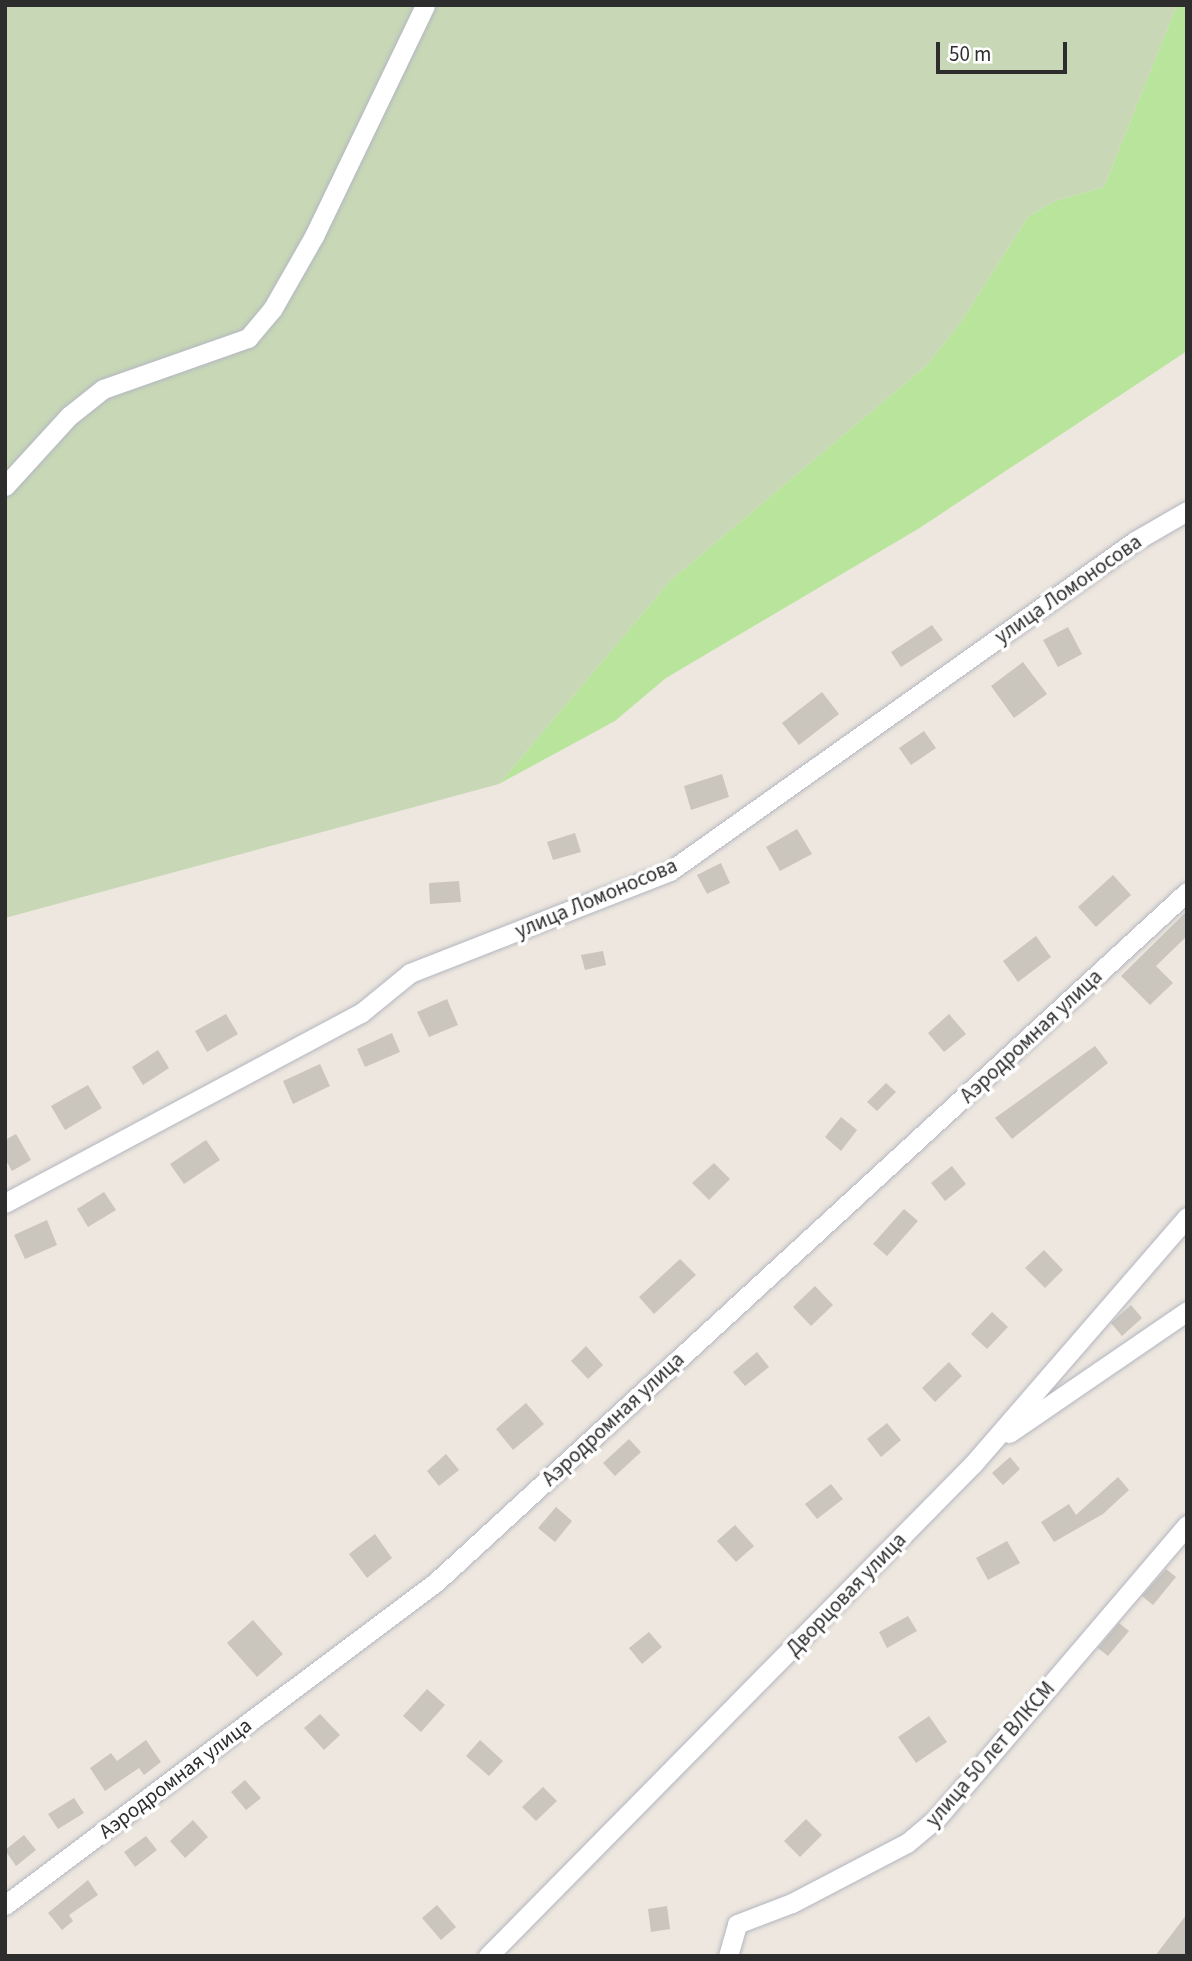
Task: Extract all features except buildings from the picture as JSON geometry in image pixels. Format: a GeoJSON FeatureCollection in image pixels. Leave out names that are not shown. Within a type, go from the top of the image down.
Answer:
{"type":"FeatureCollection","features":[{"type":"Feature","properties":{"kind":"street"},"geometry":{"type":"LineString","coordinates":[[5,486],[69,416],[103,389],[248,338],[274,308],[314,236],[425,5]]}},
{"type":"Feature","properties":{"kind":"street","name":"улица Ломоносова"},"geometry":{"type":"LineString","coordinates":[[5,1203],[362,1013],[410,973],[670,871],[1124,549],[1187,511]]}},
{"type":"Feature","properties":{"kind":"street","name":"Аэродромная улица"},"geometry":{"type":"LineString","coordinates":[[5,1905],[436,1582],[1187,892]]}},
{"type":"Feature","properties":{"kind":"street","name":"Дворцовая улица"},"geometry":{"type":"LineString","coordinates":[[488,1956],[986,1448],[1187,1217]]}},
{"type":"Feature","properties":{"kind":"street"},"geometry":{"type":"LineString","coordinates":[[986,1448],[1187,1311]]}},
{"type":"Feature","properties":{"kind":"street","name":"улица 50 лет ВЛКСМ"},"geometry":{"type":"LineString","coordinates":[[728,1956],[737,1924],[792,1903],[907,1843],[936,1819],[1187,1525]]}},
{"type":"Feature","properties":{"kind":"green space"},"geometry":{"type":"Polygon","coordinates":[[[5,5],[1177,5],[1104,187],[1055,201],[1028,217],[961,322],[927,365],[671,580],[499,784],[5,918],[5,5]]]}},
{"type":"Feature","properties":{"kind":"green space"},"geometry":{"type":"Polygon","coordinates":[[[1177,5],[1187,5],[1187,351],[918,529],[666,678],[615,721],[499,784],[671,580],[927,365],[961,322],[1028,217],[1055,201],[1104,187],[1177,5]]]}}]}
